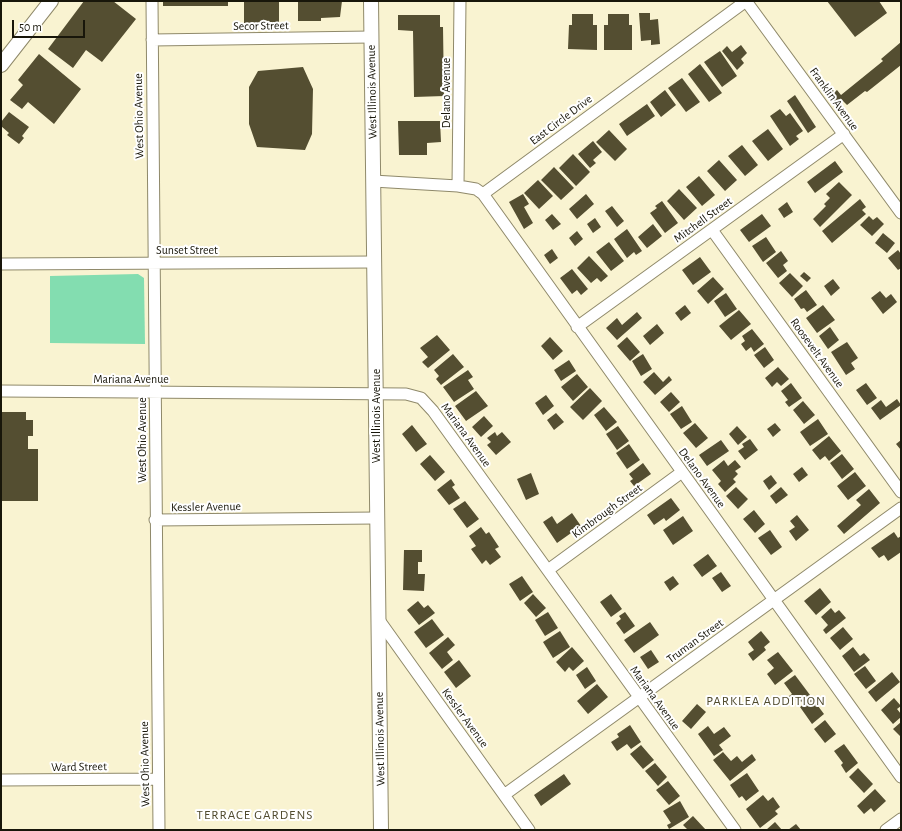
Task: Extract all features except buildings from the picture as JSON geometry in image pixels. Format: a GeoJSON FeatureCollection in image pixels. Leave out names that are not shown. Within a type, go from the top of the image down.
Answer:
{"type":"FeatureCollection","features":[{"type":"Feature","properties":{"kind":"main road"},"geometry":{"type":"LineString","coordinates":[[1,65],[51,1]]}},
{"type":"Feature","properties":{"kind":"main road","name":"West Illinois Avenue"},"geometry":{"type":"LineString","coordinates":[[371,1],[381,830]]}},
{"type":"Feature","properties":{"kind":"street","name":"West Ohio Avenue"},"geometry":{"type":"LineString","coordinates":[[152,1],[159,830]]}},
{"type":"Feature","properties":{"kind":"street","name":"Delano Avenue"},"geometry":{"type":"LineString","coordinates":[[458,186],[460,1]]}},
{"type":"Feature","properties":{"kind":"street","name":"Franklin Avenue"},"geometry":{"type":"LineString","coordinates":[[746,1],[901,213]]}},
{"type":"Feature","properties":{"kind":"street","name":"East Circle Drive"},"geometry":{"type":"LineString","coordinates":[[483,194],[746,1]]}},
{"type":"Feature","properties":{"kind":"street","name":"Secor Street"},"geometry":{"type":"LineString","coordinates":[[152,40],[371,37]]}},
{"type":"Feature","properties":{"kind":"street","name":"Mitchell Street"},"geometry":{"type":"LineString","coordinates":[[578,327],[844,134]]}},
{"type":"Feature","properties":{"kind":"street"},"geometry":{"type":"LineString","coordinates":[[373,181],[458,186],[476,189],[483,194]]}},
{"type":"Feature","properties":{"kind":"street","name":"Delano Avenue"},"geometry":{"type":"LineString","coordinates":[[483,194],[901,777]]}},
{"type":"Feature","properties":{"kind":"street","name":"Roosevelt Avenue"},"geometry":{"type":"LineString","coordinates":[[712,230],[901,492]]}},
{"type":"Feature","properties":{"kind":"street","name":"Sunset Street"},"geometry":{"type":"LineString","coordinates":[[1,264],[374,262]]}},
{"type":"Feature","properties":{"kind":"street","name":"Mariana Avenue"},"geometry":{"type":"LineString","coordinates":[[1,391],[411,394],[421,398],[429,405],[734,830]]}},
{"type":"Feature","properties":{"kind":"street","name":"Kimbrough Street"},"geometry":{"type":"LineString","coordinates":[[548,570],[682,472]]}},
{"type":"Feature","properties":{"kind":"street","name":"Truman Street"},"geometry":{"type":"LineString","coordinates":[[504,795],[901,508]]}},
{"type":"Feature","properties":{"kind":"street","name":"Kessler Avenue"},"geometry":{"type":"LineString","coordinates":[[156,520],[377,518]]}},
{"type":"Feature","properties":{"kind":"street","name":"Kessler Avenue"},"geometry":{"type":"LineString","coordinates":[[379,620],[530,830]]}},
{"type":"Feature","properties":{"kind":"street","name":"Ward Street"},"geometry":{"type":"LineString","coordinates":[[1,780],[158,779]]}},
{"type":"Feature","properties":{"kind":"street"},"geometry":{"type":"LineString","coordinates":[[886,830],[901,819]]}},
{"type":"Feature","properties":{"kind":"green space"},"geometry":{"type":"Polygon","coordinates":[[[138,274],[144,278],[145,344],[50,343],[50,276],[138,274]]]}},
{"type":"Feature","properties":{"kind":"district","name":"PARKLEA ADDITION"},"geometry":{"type":"Point","coordinates":[766,701]}},
{"type":"Feature","properties":{"kind":"district","name":"TERRACE GARDENS"},"geometry":{"type":"Point","coordinates":[255,815]}}]}
